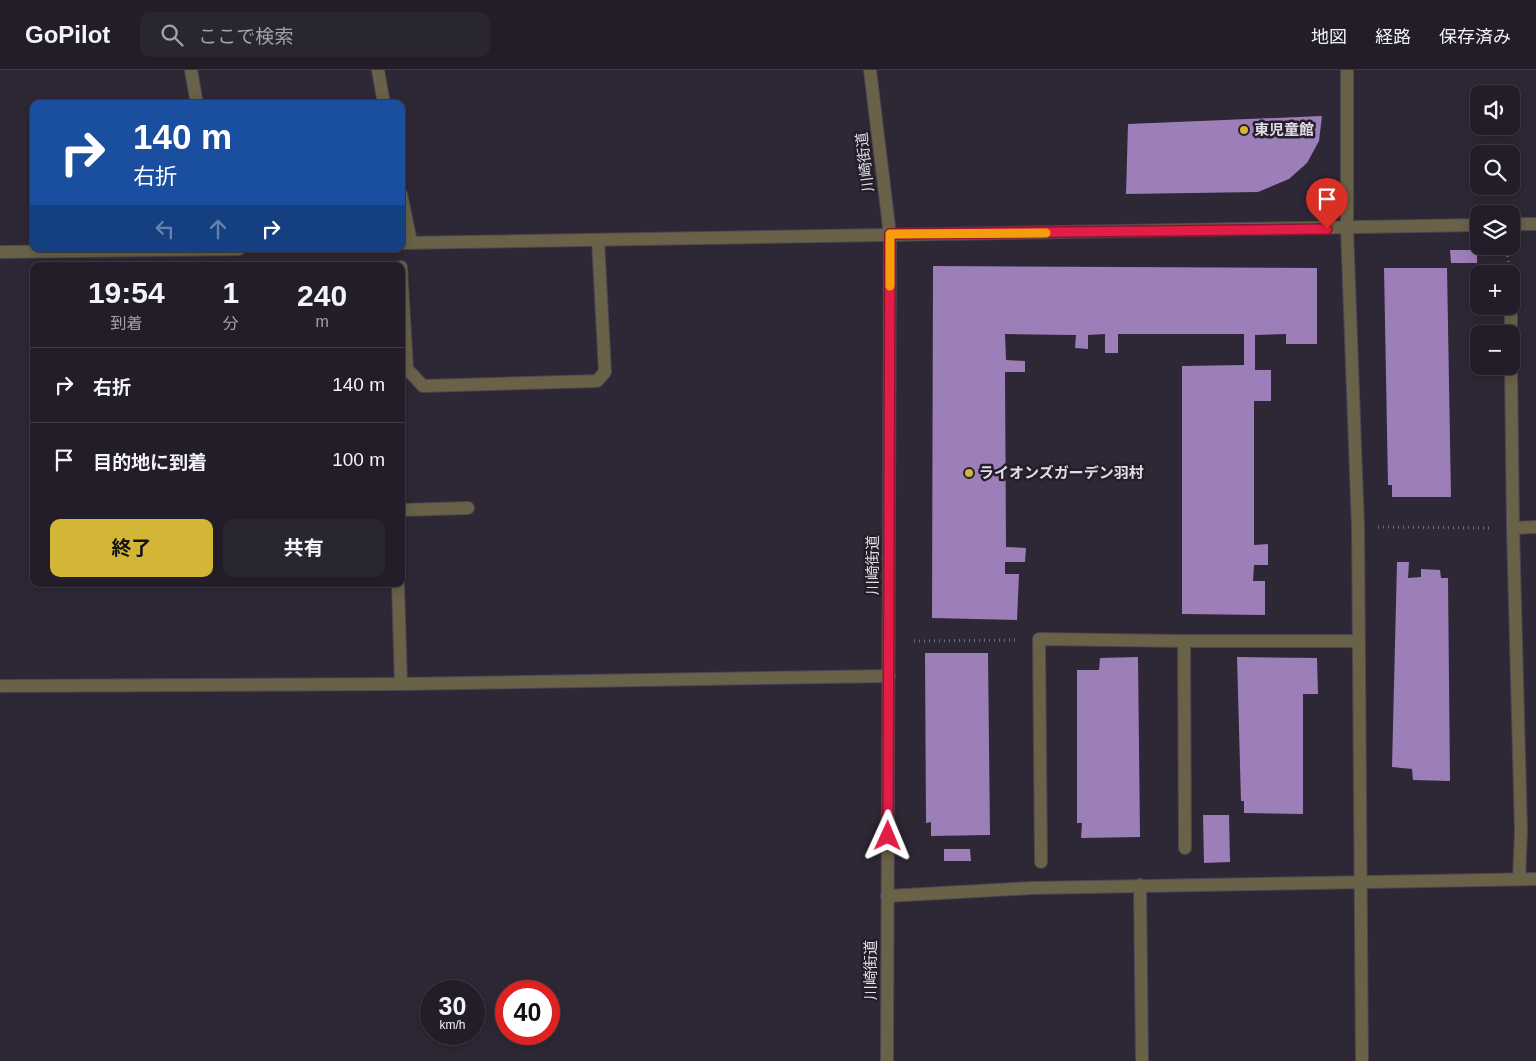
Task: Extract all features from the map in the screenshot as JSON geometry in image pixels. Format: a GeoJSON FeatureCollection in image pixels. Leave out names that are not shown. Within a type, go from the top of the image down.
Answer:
{"type":"FeatureCollection","features":[{"type":"Feature","properties":{"kind":"street"},"geometry":{"type":"LineString","coordinates":[[191,70],[197,100]]}},
{"type":"Feature","properties":{"kind":"street"},"geometry":{"type":"LineString","coordinates":[[378,70],[383,100]]}},
{"type":"Feature","properties":{"kind":"street","name":"川崎街道"},"geometry":{"type":"LineString","coordinates":[[870,70],[890,234],[887,1061]]}},
{"type":"Feature","properties":{"kind":"street"},"geometry":{"type":"LineString","coordinates":[[1347,70],[1347,229],[1358,527],[1362,1061]]}},
{"type":"Feature","properties":{"kind":"street"},"geometry":{"type":"LineString","coordinates":[[1520,224],[1536,224]]}},
{"type":"Feature","properties":{"kind":"street"},"geometry":{"type":"LineString","coordinates":[[405,244],[890,234],[1347,229],[1470,225]]}},
{"type":"Feature","properties":{"kind":"street"},"geometry":{"type":"LineString","coordinates":[[405,348],[406,368],[423,386],[597,381],[605,372],[598,240]]}},
{"type":"Feature","properties":{"kind":"street"},"geometry":{"type":"LineString","coordinates":[[0,252],[30,251]]}},
{"type":"Feature","properties":{"kind":"street"},"geometry":{"type":"LineString","coordinates":[[1511,375],[1521,831],[1519,879]]}},
{"type":"Feature","properties":{"kind":"street"},"geometry":{"type":"LineString","coordinates":[[405,510],[468,508]]}},
{"type":"Feature","properties":{"kind":"street"},"geometry":{"type":"LineString","coordinates":[[1513,528],[1536,527]]}},
{"type":"Feature","properties":{"kind":"street"},"geometry":{"type":"LineString","coordinates":[[398,587],[401,684]]}},
{"type":"Feature","properties":{"kind":"street"},"geometry":{"type":"LineString","coordinates":[[1041,862],[1039,639],[1184,642],[1359,641]]}},
{"type":"Feature","properties":{"kind":"street"},"geometry":{"type":"LineString","coordinates":[[1184,642],[1185,848]]}},
{"type":"Feature","properties":{"kind":"street"},"geometry":{"type":"LineString","coordinates":[[0,686],[401,684],[889,676]]}},
{"type":"Feature","properties":{"kind":"street"},"geometry":{"type":"LineString","coordinates":[[887,896],[1032,888],[1140,885],[1361,880],[1536,879]]}},
{"type":"Feature","properties":{"kind":"street"},"geometry":{"type":"LineString","coordinates":[[1140,885],[1142,1061]]}},
{"type":"Feature","properties":{"kind":"path"},"geometry":{"type":"LineString","coordinates":[[1358,527],[1513,528]]}},
{"type":"Feature","properties":{"kind":"path"},"geometry":{"type":"LineString","coordinates":[[914,641],[1039,639]]}},
{"type":"Feature","properties":{"kind":"building"},"geometry":{"type":"Polygon","coordinates":[[[1322,116],[1319,141],[1307,163],[1289,179],[1258,192],[1126,194],[1128,124],[1322,116]]]}},
{"type":"Feature","properties":{"kind":"building"},"geometry":{"type":"Polygon","coordinates":[[[1450,250],[1470,250],[1470,255],[1477,255],[1477,263],[1451,263],[1450,250]]]}},
{"type":"Feature","properties":{"kind":"building","name":"ライオンズガーデン羽村"},"geometry":{"type":"Polygon","coordinates":[[[933,266],[1317,268],[1317,344],[1286,344],[1286,334],[1255,335],[1255,370],[1271,370],[1271,401],[1254,401],[1254,545],[1268,544],[1268,565],[1254,565],[1253,581],[1265,581],[1265,615],[1182,614],[1182,366],[1244,365],[1244,334],[1118,334],[1118,353],[1105,353],[1105,334],[1088,335],[1088,349],[1075,348],[1076,335],[1005,334],[1006,360],[1025,361],[1025,372],[1005,372],[1006,547],[1026,548],[1025,562],[1005,562],[1005,574],[1019,574],[1017,620],[932,618],[933,266]]]}},
{"type":"Feature","properties":{"kind":"building"},"geometry":{"type":"Polygon","coordinates":[[[1384,268],[1447,268],[1451,497],[1392,497],[1392,485],[1388,485],[1384,268]]]}},
{"type":"Feature","properties":{"kind":"building"},"geometry":{"type":"Polygon","coordinates":[[[1397,562],[1409,562],[1408,578],[1421,577],[1421,569],[1440,570],[1441,578],[1448,578],[1450,781],[1413,780],[1412,769],[1392,767],[1397,562]]]}},
{"type":"Feature","properties":{"kind":"building"},"geometry":{"type":"Polygon","coordinates":[[[925,653],[988,653],[990,835],[931,836],[931,822],[926,823],[925,653]]]}},
{"type":"Feature","properties":{"kind":"building"},"geometry":{"type":"Polygon","coordinates":[[[1138,657],[1140,837],[1081,838],[1082,823],[1077,823],[1077,670],[1099,670],[1100,658],[1138,657]]]}},
{"type":"Feature","properties":{"kind":"building"},"geometry":{"type":"Polygon","coordinates":[[[1237,657],[1317,658],[1318,694],[1303,694],[1303,814],[1244,813],[1244,801],[1241,801],[1237,657]]]}},
{"type":"Feature","properties":{"kind":"building"},"geometry":{"type":"Polygon","coordinates":[[[1203,815],[1229,815],[1230,862],[1204,863],[1203,815]]]}},
{"type":"Feature","properties":{"kind":"building"},"geometry":{"type":"Polygon","coordinates":[[[944,849],[970,849],[971,861],[944,861],[944,849]]]}},
{"type":"Feature","properties":{"kind":"slow traffic"},"geometry":{"type":"LineString","coordinates":[[890,286],[890,234],[1046,233]]}},
{"type":"Feature","properties":{"kind":"place","name":"東児童館"},"geometry":{"type":"Point","coordinates":[1244,130]}},
{"type":"Feature","properties":{"kind":"place","name":"ライオンズガーデン羽村"},"geometry":{"type":"Point","coordinates":[969,473]}},
{"type":"Feature","properties":{"kind":"route"},"geometry":{"type":"LineString","coordinates":[[888,836],[890,234],[1327,229]]}}]}
